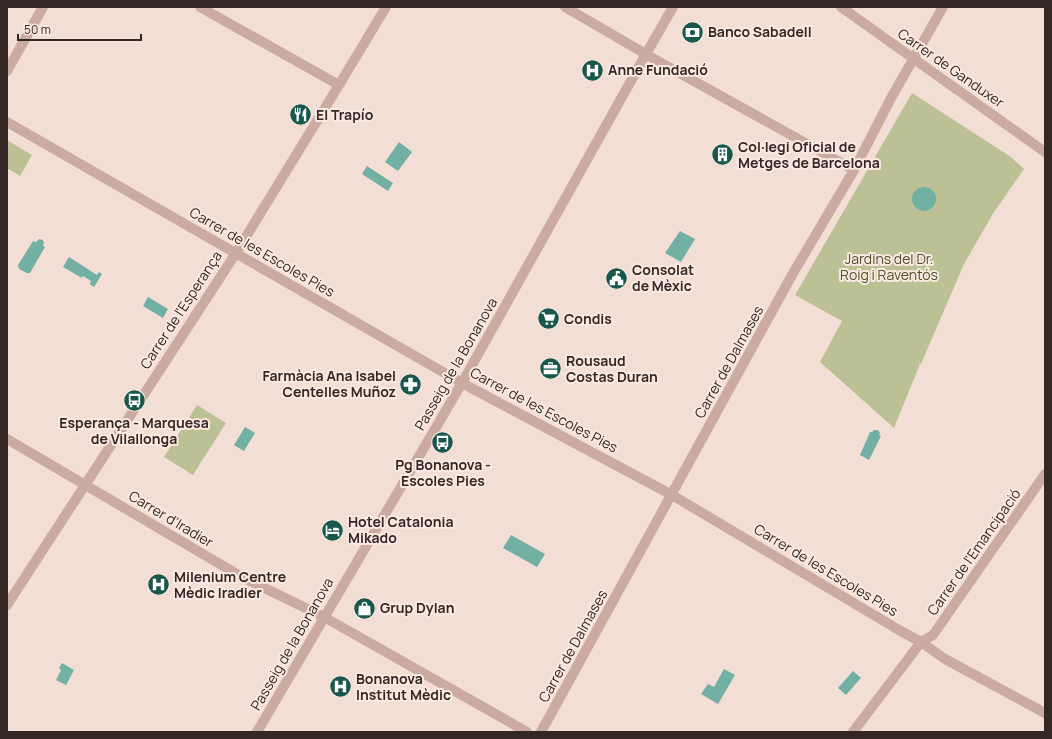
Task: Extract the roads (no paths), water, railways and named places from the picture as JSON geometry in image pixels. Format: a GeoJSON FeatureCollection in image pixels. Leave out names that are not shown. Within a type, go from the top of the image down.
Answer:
{"type":"FeatureCollection","features":[{"type":"Feature","properties":{"kind":"street"},"geometry":{"type":"LineString","coordinates":[[7,71],[43,7]]}},
{"type":"Feature","properties":{"kind":"street"},"geometry":{"type":"LineString","coordinates":[[200,7],[339,85]]}},
{"type":"Feature","properties":{"kind":"street","name":"Carrer de l'Esperança"},"geometry":{"type":"LineString","coordinates":[[7,605],[236,253],[386,7]]}},
{"type":"Feature","properties":{"kind":"street"},"geometry":{"type":"LineString","coordinates":[[565,7],[854,170]]}},
{"type":"Feature","properties":{"kind":"street","name":"Passeig de la Bonanova"},"geometry":{"type":"LineString","coordinates":[[257,732],[462,383],[646,54],[674,7]]}},
{"type":"Feature","properties":{"kind":"street","name":"Carrer de Ganduxer"},"geometry":{"type":"LineString","coordinates":[[841,7],[1045,152]]}},
{"type":"Feature","properties":{"kind":"street","name":"Carrer de Dalmases"},"geometry":{"type":"LineString","coordinates":[[541,732],[792,275],[854,170],[943,7]]}},
{"type":"Feature","properties":{"kind":"street","name":"Carrer de les Escoles Pies"},"geometry":{"type":"LineString","coordinates":[[7,122],[462,383],[672,495],[921,642],[945,658],[1045,713]]}},
{"type":"Feature","properties":{"kind":"street","name":"Carrer d'Iradier"},"geometry":{"type":"LineString","coordinates":[[7,439],[242,577],[324,617],[528,732]]}},
{"type":"Feature","properties":{"kind":"street","name":"Carrer de l'Emancipació"},"geometry":{"type":"LineString","coordinates":[[853,732],[921,642],[933,635],[1045,474]]}},
{"type":"Feature","properties":{"kind":"water"},"geometry":{"type":"Polygon","coordinates":[[[399,142],[412,152],[398,171],[385,162],[399,142]]]}},
{"type":"Feature","properties":{"kind":"water"},"geometry":{"type":"Polygon","coordinates":[[[367,166],[393,183],[388,191],[362,174],[367,166]]]}},
{"type":"Feature","properties":{"kind":"water"},"geometry":{"type":"Polygon","coordinates":[[[924,187],[933,190],[936,199],[933,208],[924,211],[915,208],[912,199],[915,190],[924,187]]]}},
{"type":"Feature","properties":{"kind":"water"},"geometry":{"type":"Polygon","coordinates":[[[680,231],[695,239],[681,262],[665,253],[680,231]]]}},
{"type":"Feature","properties":{"kind":"water"},"geometry":{"type":"Polygon","coordinates":[[[39,239],[43,240],[43,246],[45,247],[30,273],[19,269],[18,265],[33,241],[36,242],[39,239]]]}},
{"type":"Feature","properties":{"kind":"water"},"geometry":{"type":"Polygon","coordinates":[[[69,257],[97,275],[99,272],[102,274],[94,287],[90,284],[91,281],[83,276],[82,278],[63,267],[69,257]]]}},
{"type":"Feature","properties":{"kind":"water"},"geometry":{"type":"Polygon","coordinates":[[[148,297],[168,309],[163,318],[143,306],[148,297]]]}},
{"type":"Feature","properties":{"kind":"water"},"geometry":{"type":"Polygon","coordinates":[[[245,427],[255,433],[244,451],[234,445],[245,427]]]}},
{"type":"Feature","properties":{"kind":"water"},"geometry":{"type":"Polygon","coordinates":[[[878,430],[880,433],[879,435],[881,436],[869,460],[860,455],[870,432],[878,430]]]}},
{"type":"Feature","properties":{"kind":"water"},"geometry":{"type":"Polygon","coordinates":[[[511,535],[545,554],[537,567],[503,548],[511,535]]]}},
{"type":"Feature","properties":{"kind":"water"},"geometry":{"type":"Polygon","coordinates":[[[62,663],[74,670],[66,685],[56,680],[61,670],[59,668],[62,663]]]}},
{"type":"Feature","properties":{"kind":"water"},"geometry":{"type":"Polygon","coordinates":[[[724,669],[735,675],[718,704],[701,694],[708,684],[714,687],[724,669]]]}},
{"type":"Feature","properties":{"kind":"water"},"geometry":{"type":"Polygon","coordinates":[[[853,671],[861,678],[846,695],[838,688],[853,671]]]}},
{"type":"Feature","properties":{"kind":"place","name":"Banco Sabadell"},"geometry":{"type":"Point","coordinates":[692,32]}},
{"type":"Feature","properties":{"kind":"place","name":"Anne Fundació"},"geometry":{"type":"Point","coordinates":[593,70]}},
{"type":"Feature","properties":{"kind":"place","name":"El Trapío"},"geometry":{"type":"Point","coordinates":[301,115]}},
{"type":"Feature","properties":{"kind":"place","name":"Col·legi Oficial de Metges de Barcelona"},"geometry":{"type":"Point","coordinates":[723,155]}},
{"type":"Feature","properties":{"kind":"place","name":"Consolat de Mèxic"},"geometry":{"type":"Point","coordinates":[616,278]}},
{"type":"Feature","properties":{"kind":"place","name":"Condis"},"geometry":{"type":"Point","coordinates":[548,319]}},
{"type":"Feature","properties":{"kind":"place","name":"Rousaud Costas Duran"},"geometry":{"type":"Point","coordinates":[551,369]}},
{"type":"Feature","properties":{"kind":"place","name":"Farmàcia Ana Isabel Centelles Muñoz"},"geometry":{"type":"Point","coordinates":[411,384]}},
{"type":"Feature","properties":{"kind":"place","name":"Esperança - Marquesa de Vilallonga"},"geometry":{"type":"Point","coordinates":[134,401]}},
{"type":"Feature","properties":{"kind":"place","name":"Pg Bonanova - Escoles Pies"},"geometry":{"type":"Point","coordinates":[443,443]}},
{"type":"Feature","properties":{"kind":"place","name":"Hotel Catalonia Mikado"},"geometry":{"type":"Point","coordinates":[333,530]}},
{"type":"Feature","properties":{"kind":"place","name":"Milenium Centre Mèdic Iradier"},"geometry":{"type":"Point","coordinates":[158,585]}},
{"type":"Feature","properties":{"kind":"place","name":"Grup Dylan"},"geometry":{"type":"Point","coordinates":[365,608]}},
{"type":"Feature","properties":{"kind":"place","name":"Bonanova Institut Mèdic"},"geometry":{"type":"Point","coordinates":[341,687]}},
{"type":"Feature","properties":{"kind":"park label","name":"Jardins del Dr. Roig i Raventós"},"geometry":{"type":"Point","coordinates":[889,268]}}]}
